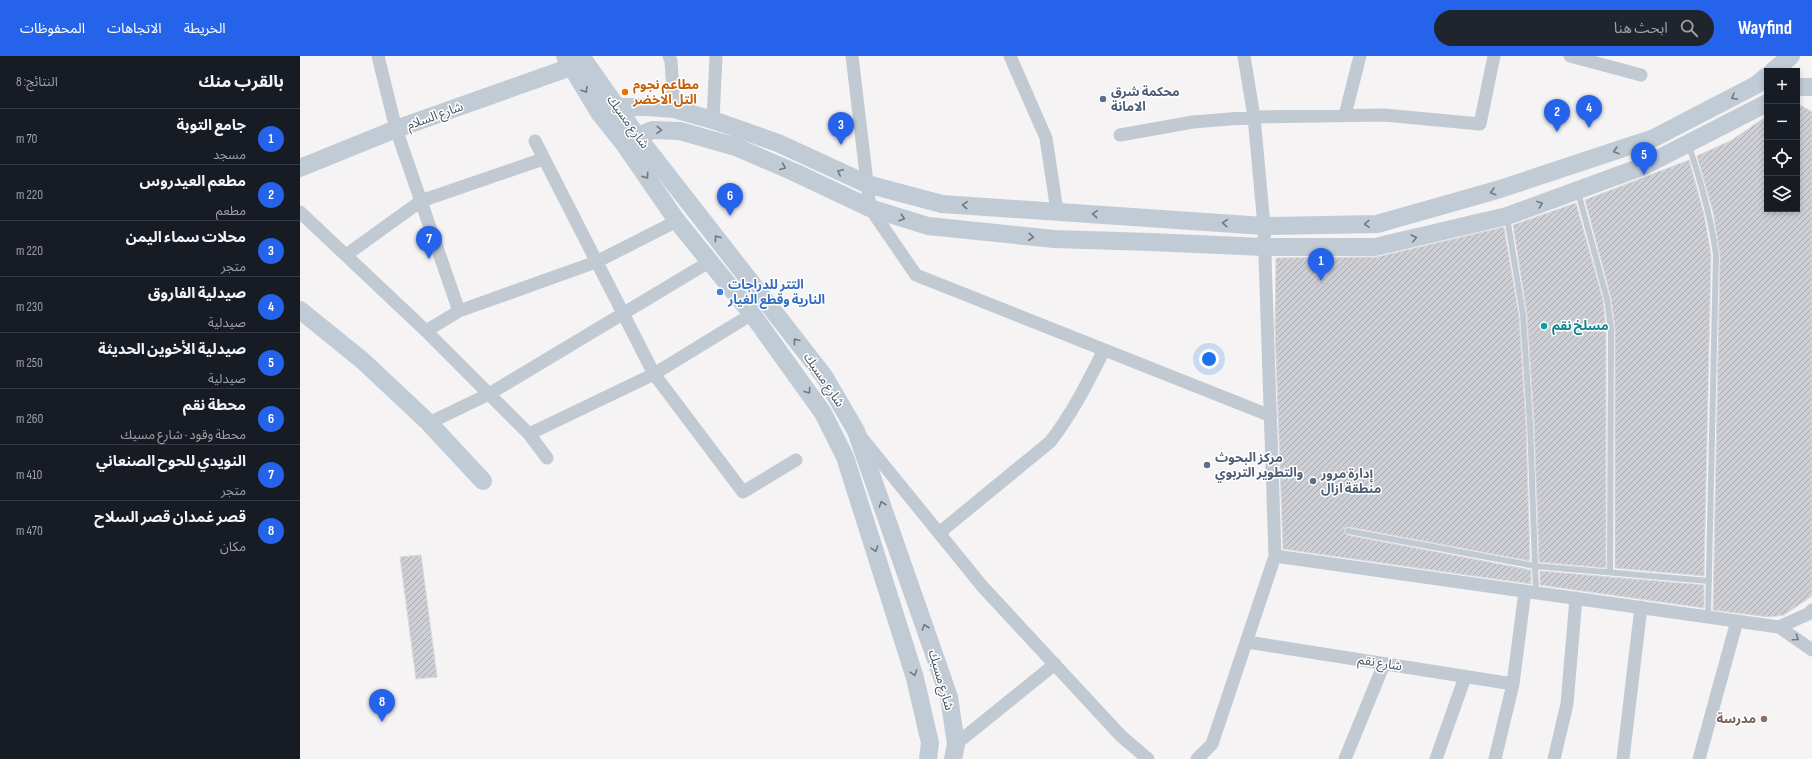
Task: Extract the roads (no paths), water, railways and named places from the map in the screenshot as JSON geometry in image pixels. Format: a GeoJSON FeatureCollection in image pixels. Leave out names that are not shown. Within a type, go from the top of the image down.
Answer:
{"type":"FeatureCollection","features":[{"type":"Feature","properties":{"kind":"street"},"geometry":{"type":"LineString","coordinates":[[378,56],[396,129],[459,311]]}},
{"type":"Feature","properties":{"kind":"street"},"geometry":{"type":"LineString","coordinates":[[669,56],[671,61],[674,109]]}},
{"type":"Feature","properties":{"kind":"street"},"geometry":{"type":"LineString","coordinates":[[713,120],[716,56]]}},
{"type":"Feature","properties":{"kind":"street"},"geometry":{"type":"LineString","coordinates":[[852,56],[870,208],[916,275],[1271,416]]}},
{"type":"Feature","properties":{"kind":"street"},"geometry":{"type":"LineString","coordinates":[[1010,56],[1046,138],[1057,211]]}},
{"type":"Feature","properties":{"kind":"street"},"geometry":{"type":"LineString","coordinates":[[1197,759],[1212,744],[1275,556],[1264,226],[1254,117],[1244,56]]}},
{"type":"Feature","properties":{"kind":"street"},"geometry":{"type":"LineString","coordinates":[[1345,115],[1360,56]]}},
{"type":"Feature","properties":{"kind":"street"},"geometry":{"type":"LineString","coordinates":[[1120,135],[1193,122],[1254,117],[1384,115],[1480,124],[1494,56]]}},
{"type":"Feature","properties":{"kind":"street"},"geometry":{"type":"LineString","coordinates":[[1570,56],[1641,75]]}},
{"type":"Feature","properties":{"kind":"street"},"geometry":{"type":"LineString","coordinates":[[1777,68],[1791,56]]}},
{"type":"Feature","properties":{"kind":"street","name":"شارع السلام"},"geometry":{"type":"LineString","coordinates":[[300,168],[573,60]]}},
{"type":"Feature","properties":{"kind":"street","name":"شارع مسيك"},"geometry":{"type":"LineString","coordinates":[[573,60],[630,140],[824,376],[856,431],[949,697],[955,751]]}},
{"type":"Feature","properties":{"kind":"street"},"geometry":{"type":"LineString","coordinates":[[608,111],[646,107],[674,109],[713,120],[778,143],[867,184],[942,204],[1264,226],[1377,224],[1497,190],[1654,138],[1756,85],[1764,78]]}},
{"type":"Feature","properties":{"kind":"street"},"geometry":{"type":"LineString","coordinates":[[1800,87],[1812,87]]}},
{"type":"Feature","properties":{"kind":"street"},"geometry":{"type":"LineString","coordinates":[[630,140],[653,130],[680,131],[736,147],[870,208],[928,226],[1054,239],[1264,247],[1375,247],[1507,216],[1644,166],[1765,104]]}},
{"type":"Feature","properties":{"kind":"street","name":"شارع مسيك"},"geometry":{"type":"LineString","coordinates":[[630,140],[677,221],[752,314],[823,413],[846,457],[915,678],[930,743],[928,759]]}},
{"type":"Feature","properties":{"kind":"street"},"geometry":{"type":"LineString","coordinates":[[535,141],[654,374],[743,492],[796,460]]}},
{"type":"Feature","properties":{"kind":"street"},"geometry":{"type":"LineString","coordinates":[[346,255],[421,202],[543,159]]}},
{"type":"Feature","properties":{"kind":"street"},"geometry":{"type":"LineString","coordinates":[[300,212],[426,331],[528,434],[547,458]]}},
{"type":"Feature","properties":{"kind":"street"},"geometry":{"type":"LineString","coordinates":[[426,331],[459,311],[596,262],[677,221]]}},
{"type":"Feature","properties":{"kind":"street"},"geometry":{"type":"LineString","coordinates":[[430,424],[488,394],[709,262]]}},
{"type":"Feature","properties":{"kind":"street"},"geometry":{"type":"LineString","coordinates":[[300,310],[363,361],[430,424],[483,481]]}},
{"type":"Feature","properties":{"kind":"street"},"geometry":{"type":"LineString","coordinates":[[528,434],[654,374],[752,314]]}},
{"type":"Feature","properties":{"kind":"street"},"geometry":{"type":"LineString","coordinates":[[939,533],[1050,442],[1062,426],[1104,350]]}},
{"type":"Feature","properties":{"kind":"street"},"geometry":{"type":"LineString","coordinates":[[856,431],[982,586],[1121,736],[1148,759]]}},
{"type":"Feature","properties":{"kind":"street"},"geometry":{"type":"LineString","coordinates":[[1275,556],[1779,627],[1812,650]]}},
{"type":"Feature","properties":{"kind":"street"},"geometry":{"type":"LineString","coordinates":[[1495,759],[1513,684],[1531,592]]}},
{"type":"Feature","properties":{"kind":"street"},"geometry":{"type":"LineString","coordinates":[[1554,759],[1567,704],[1576,598]]}},
{"type":"Feature","properties":{"kind":"street"},"geometry":{"type":"LineString","coordinates":[[1622,759],[1641,607]]}},
{"type":"Feature","properties":{"kind":"street"},"geometry":{"type":"LineString","coordinates":[[1779,627],[1808,614],[1812,610]]}},
{"type":"Feature","properties":{"kind":"street"},"geometry":{"type":"LineString","coordinates":[[1699,759],[1737,621]]}},
{"type":"Feature","properties":{"kind":"street","name":"شارع نقم"},"geometry":{"type":"LineString","coordinates":[[1246,642],[1513,684]]}},
{"type":"Feature","properties":{"kind":"street"},"geometry":{"type":"LineString","coordinates":[[955,751],[1055,664]]}},
{"type":"Feature","properties":{"kind":"street"},"geometry":{"type":"LineString","coordinates":[[1345,759],[1384,664]]}},
{"type":"Feature","properties":{"kind":"street"},"geometry":{"type":"LineString","coordinates":[[1436,759],[1465,677]]}},
{"type":"Feature","properties":{"kind":"lane"},"geometry":{"type":"LineString","coordinates":[[1689,144],[1713,228],[1716,255],[1708,616]]}},
{"type":"Feature","properties":{"kind":"lane"},"geometry":{"type":"LineString","coordinates":[[1578,190],[1607,298],[1611,328],[1610,572]]}},
{"type":"Feature","properties":{"kind":"lane"},"geometry":{"type":"LineString","coordinates":[[1507,216],[1523,315],[1530,423],[1535,566],[1531,592]]}},
{"type":"Feature","properties":{"kind":"lane"},"geometry":{"type":"LineString","coordinates":[[1348,531],[1535,566],[1709,581]]}},
{"type":"Feature","properties":{"kind":"place","name":"مطاعم نجوم التل الاخضر"},"geometry":{"type":"Point","coordinates":[625,92]}},
{"type":"Feature","properties":{"kind":"place","name":"محكمة شرق الامانة"},"geometry":{"type":"Point","coordinates":[1103,99]}},
{"type":"Feature","properties":{"kind":"place","name":"صيدلية الفاروق"},"geometry":{"type":"Point","coordinates":[1589,128]}},
{"type":"Feature","properties":{"kind":"place","name":"مطعم العيدروس"},"geometry":{"type":"Point","coordinates":[1557,132]}},
{"type":"Feature","properties":{"kind":"place","name":"محلات سماء اليمن"},"geometry":{"type":"Point","coordinates":[841,145]}},
{"type":"Feature","properties":{"kind":"place","name":"صيدلية الأخوين الحديثة"},"geometry":{"type":"Point","coordinates":[1644,175]}},
{"type":"Feature","properties":{"kind":"place","name":"محطة نقم"},"geometry":{"type":"Point","coordinates":[730,216]}},
{"type":"Feature","properties":{"kind":"place","name":"النويدي للحوح الصنعاني"},"geometry":{"type":"Point","coordinates":[429,259]}},
{"type":"Feature","properties":{"kind":"place","name":"جامع التوبة"},"geometry":{"type":"Point","coordinates":[1321,281]}},
{"type":"Feature","properties":{"kind":"place","name":"التتر للدراجات النارية وقطع الغيار"},"geometry":{"type":"Point","coordinates":[720,292]}},
{"type":"Feature","properties":{"kind":"place","name":"مسلخ نقم"},"geometry":{"type":"Point","coordinates":[1544,326]}},
{"type":"Feature","properties":{"kind":"place","name":"مركز البحوث والتطوير التربوي"},"geometry":{"type":"Point","coordinates":[1207,465]}},
{"type":"Feature","properties":{"kind":"place","name":"إدارة مرور منطقة ازال"},"geometry":{"type":"Point","coordinates":[1313,481]}},
{"type":"Feature","properties":{"kind":"place","name":"مدرسة"},"geometry":{"type":"Point","coordinates":[1764,719]}},
{"type":"Feature","properties":{"kind":"place","name":"قصر غمدان قصر السلاح"},"geometry":{"type":"Point","coordinates":[382,722]}}]}
